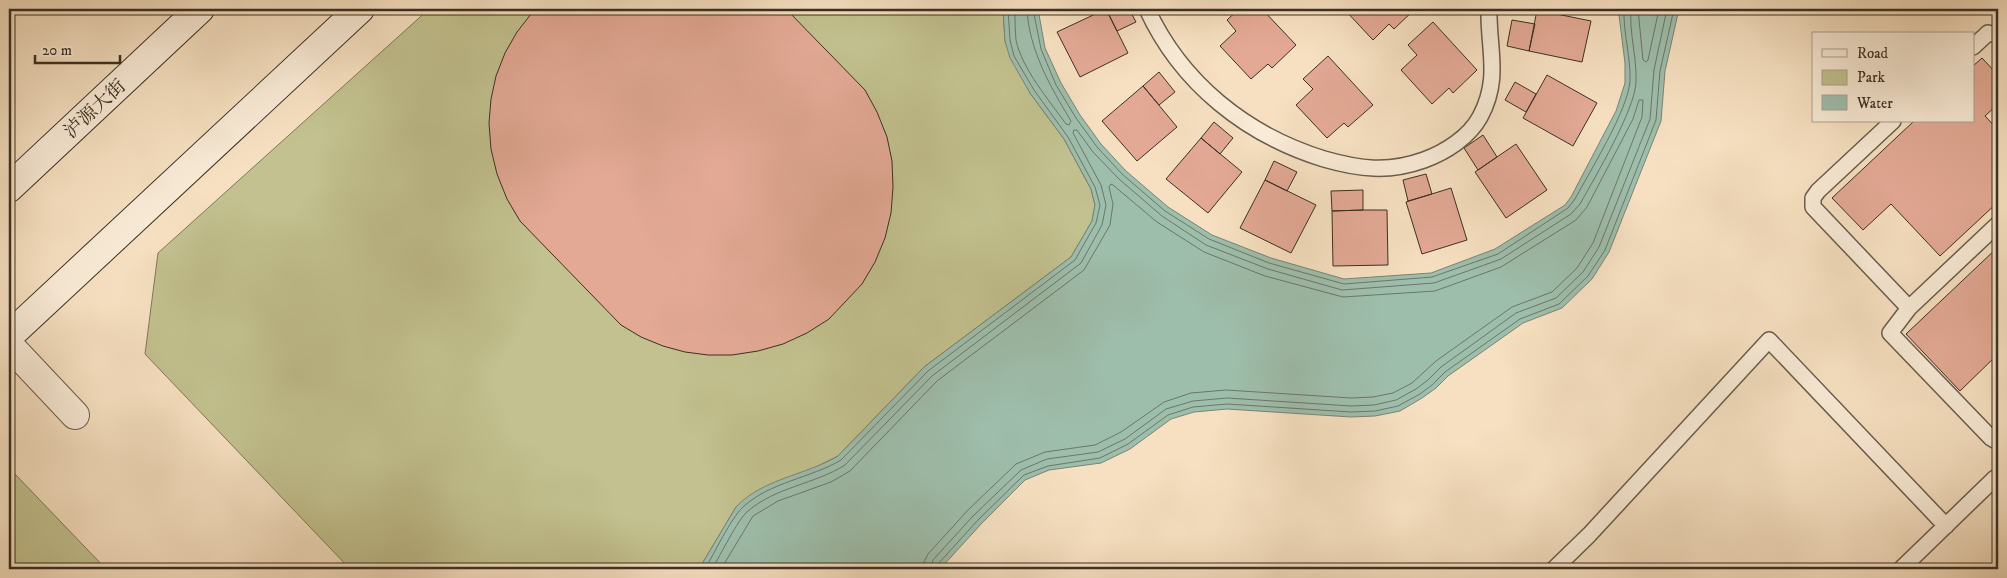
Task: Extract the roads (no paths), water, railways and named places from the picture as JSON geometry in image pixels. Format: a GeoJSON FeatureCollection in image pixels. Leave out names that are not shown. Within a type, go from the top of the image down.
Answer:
{"type":"FeatureCollection","features":[{"type":"Feature","properties":{"kind":"main road","name":"泸源大街"},"geometry":{"type":"LineString","coordinates":[[9,188],[200,9]]}},
{"type":"Feature","properties":{"kind":"main road"},"geometry":{"type":"LineString","coordinates":[[9,336],[360,9]]}},
{"type":"Feature","properties":{"kind":"main road"},"geometry":{"type":"LineString","coordinates":[[9,345],[75,415]]}},
{"type":"Feature","properties":{"kind":"lane"},"geometry":{"type":"LineString","coordinates":[[1147,9],[1171,52],[1190,76],[1236,117],[1266,136],[1298,151],[1352,167],[1374,169],[1396,168],[1435,156],[1452,146],[1470,130],[1480,116],[1494,73],[1489,9]]}},
{"type":"Feature","properties":{"kind":"lane"},"geometry":{"type":"LineString","coordinates":[[1974,46],[1988,33],[1998,35]]}},
{"type":"Feature","properties":{"kind":"lane"},"geometry":{"type":"LineString","coordinates":[[1892,122],[1818,191],[1813,198],[1813,207],[1909,308]]}},
{"type":"Feature","properties":{"kind":"lane"},"geometry":{"type":"LineString","coordinates":[[1998,224],[1909,308],[1890,333],[1990,438],[1998,442]]}},
{"type":"Feature","properties":{"kind":"lane"},"geometry":{"type":"LineString","coordinates":[[1554,569],[1589,535],[1769,340],[1946,526]]}},
{"type":"Feature","properties":{"kind":"lane"},"geometry":{"type":"LineString","coordinates":[[1901,569],[1996,478]]}},
{"type":"Feature","properties":{"kind":"water"},"geometry":{"type":"Polygon","coordinates":[[[1003,9],[1038,9],[1045,48],[1061,83],[1080,115],[1101,144],[1126,171],[1168,207],[1212,235],[1271,258],[1344,279],[1431,273],[1495,249],[1565,205],[1616,111],[1625,83],[1620,9],[1679,9],[1665,71],[1661,121],[1609,252],[1592,279],[1562,308],[1523,323],[1448,376],[1436,388],[1400,411],[1375,416],[1351,417],[1227,409],[1194,412],[1171,419],[1130,449],[1101,463],[1049,470],[1025,480],[940,569],[699,569],[736,507],[758,490],[838,456],[924,367],[1071,257],[1092,221],[1095,205],[1091,189],[1064,139],[1030,93],[1010,58],[1005,41],[1003,9]]]}}]}
